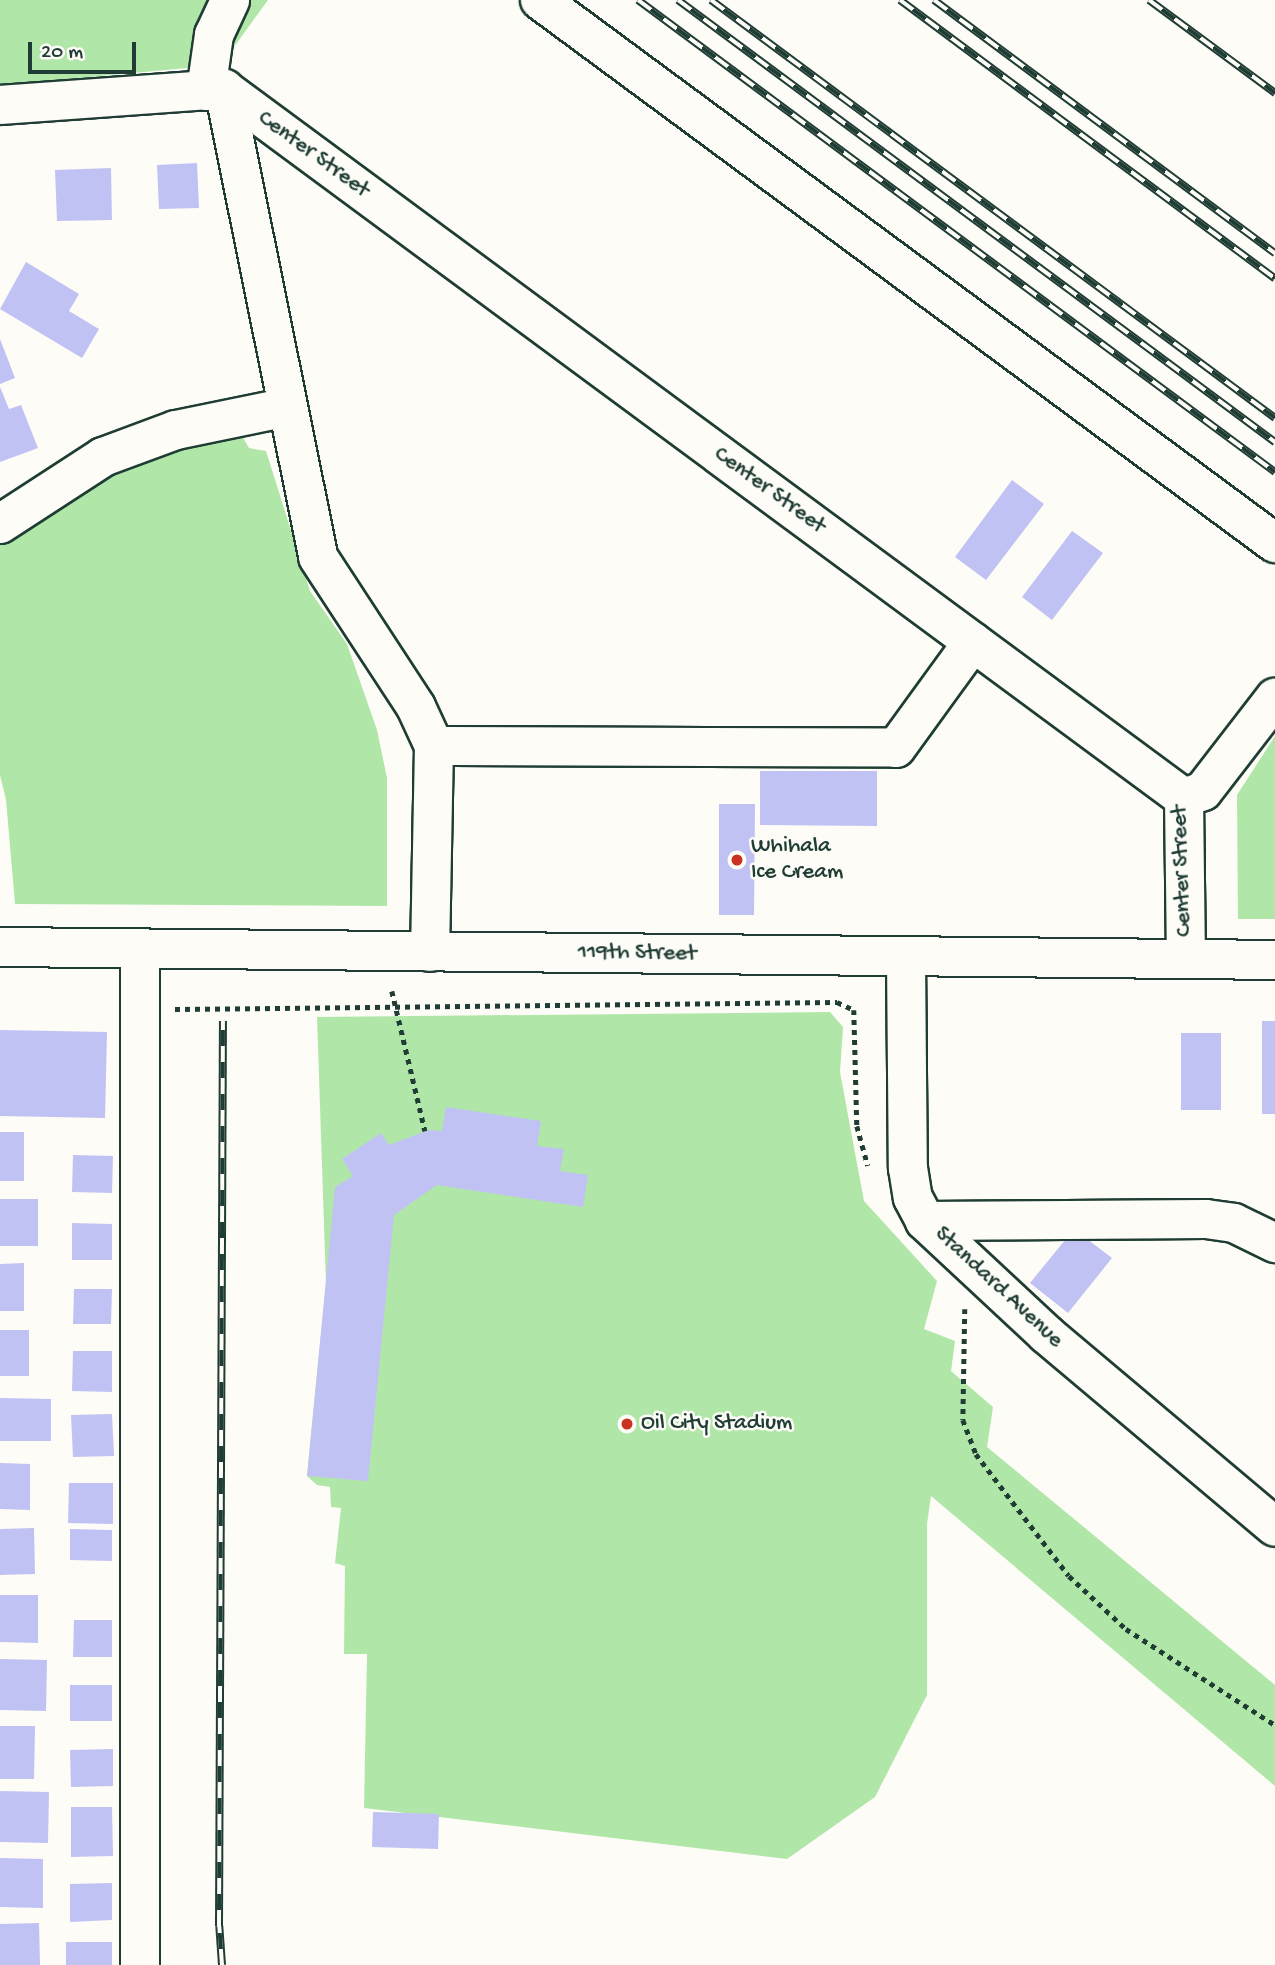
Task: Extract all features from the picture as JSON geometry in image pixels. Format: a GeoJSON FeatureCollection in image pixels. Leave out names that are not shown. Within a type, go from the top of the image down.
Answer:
{"type":"FeatureCollection","features":[{"type":"Feature","properties":{"kind":"street"},"geometry":{"type":"LineString","coordinates":[[0,117],[0,105],[215,90],[214,35],[230,0]]}},
{"type":"Feature","properties":{"kind":"street"},"geometry":{"type":"LineString","coordinates":[[540,0],[1275,543]]}},
{"type":"Feature","properties":{"kind":"street","name":"Center Street"},"geometry":{"type":"LineString","coordinates":[[215,90],[288,407],[318,557],[416,708],[434,746],[430,952]]}},
{"type":"Feature","properties":{"kind":"street","name":"Center Street"},"geometry":{"type":"LineString","coordinates":[[215,90],[1184,798],[1186,959]]}},
{"type":"Feature","properties":{"kind":"street"},"geometry":{"type":"LineString","coordinates":[[0,524],[103,457],[176,430],[288,407]]}},
{"type":"Feature","properties":{"kind":"street"},"geometry":{"type":"LineString","coordinates":[[434,746],[896,748],[973,642]]}},
{"type":"Feature","properties":{"kind":"street"},"geometry":{"type":"LineString","coordinates":[[1184,798],[1203,790],[1275,698]]}},
{"type":"Feature","properties":{"kind":"street","name":"119th Street"},"geometry":{"type":"LineString","coordinates":[[0,947],[1275,960]]}},
{"type":"Feature","properties":{"kind":"street"},"geometry":{"type":"LineString","coordinates":[[140,949],[140,1965]]}},
{"type":"Feature","properties":{"kind":"street","name":"Standard Avenue"},"geometry":{"type":"LineString","coordinates":[[906,957],[908,1168],[914,1198],[925,1221],[1042,1331],[1275,1527]]}},
{"type":"Feature","properties":{"kind":"street"},"geometry":{"type":"LineString","coordinates":[[925,1221],[1206,1219],[1234,1223],[1275,1243]]}},
{"type":"Feature","properties":{"kind":"path"},"geometry":{"type":"LineString","coordinates":[[392,991],[393,1008],[425,1131]]}},
{"type":"Feature","properties":{"kind":"path"},"geometry":{"type":"LineString","coordinates":[[140,1016],[179,1008],[837,1002]]}},
{"type":"Feature","properties":{"kind":"path"},"geometry":{"type":"LineString","coordinates":[[965,1294],[963,1420],[976,1454],[1069,1576],[1126,1629],[1275,1725]]}},
{"type":"Feature","properties":{"kind":"green space"},"geometry":{"type":"Polygon","coordinates":[[[0,0],[268,0],[221,65],[0,85],[0,0]]]}},
{"type":"Feature","properties":{"kind":"green space"},"geometry":{"type":"Polygon","coordinates":[[[241,434],[249,448],[266,451],[310,591],[347,644],[377,730],[387,778],[387,906],[15,904],[6,800],[0,775],[0,540],[76,492],[144,460],[241,434]]]}},
{"type":"Feature","properties":{"kind":"green space"},"geometry":{"type":"Polygon","coordinates":[[[1275,736],[1275,919],[1238,919],[1237,795],[1275,736]]]}},
{"type":"Feature","properties":{"kind":"green space","name":"Oil City Stadium"},"geometry":{"type":"Polygon","coordinates":[[[830,1012],[843,1027],[840,1072],[864,1201],[937,1281],[924,1329],[955,1341],[951,1371],[993,1407],[987,1447],[1275,1685],[1275,1786],[931,1496],[927,1524],[927,1695],[875,1797],[787,1859],[364,1808],[367,1654],[344,1654],[345,1566],[335,1563],[341,1508],[331,1507],[330,1487],[317,1485],[307,1476],[326,1284],[317,1017],[830,1012]]]}},
{"type":"Feature","properties":{"kind":"building"},"geometry":{"type":"Polygon","coordinates":[[[197,163],[199,208],[159,209],[157,165],[197,163]]]}},
{"type":"Feature","properties":{"kind":"building"},"geometry":{"type":"Polygon","coordinates":[[[111,168],[112,220],[57,221],[55,170],[111,168]]]}},
{"type":"Feature","properties":{"kind":"building"},"geometry":{"type":"Polygon","coordinates":[[[26,262],[79,294],[69,311],[99,329],[82,358],[0,309],[26,262]]]}},
{"type":"Feature","properties":{"kind":"building"},"geometry":{"type":"Polygon","coordinates":[[[0,339],[15,378],[0,384],[0,339]]]}},
{"type":"Feature","properties":{"kind":"building"},"geometry":{"type":"Polygon","coordinates":[[[0,387],[9,409],[21,405],[38,448],[0,462],[0,387]]]}},
{"type":"Feature","properties":{"kind":"building"},"geometry":{"type":"Polygon","coordinates":[[[1012,480],[1044,504],[986,580],[955,557],[1012,480]]]}},
{"type":"Feature","properties":{"kind":"building"},"geometry":{"type":"Polygon","coordinates":[[[1072,531],[1103,553],[1052,620],[1022,597],[1072,531]]]}},
{"type":"Feature","properties":{"kind":"building"},"geometry":{"type":"Polygon","coordinates":[[[760,771],[877,771],[877,826],[760,825],[760,771]]]}},
{"type":"Feature","properties":{"kind":"building","name":"Whihala Ice Cream"},"geometry":{"type":"Polygon","coordinates":[[[719,804],[755,804],[754,915],[719,915],[719,804]]]}},
{"type":"Feature","properties":{"kind":"building"},"geometry":{"type":"Polygon","coordinates":[[[1262,1021],[1275,1021],[1275,1114],[1262,1114],[1262,1021]]]}},
{"type":"Feature","properties":{"kind":"building"},"geometry":{"type":"Polygon","coordinates":[[[0,1030],[107,1032],[105,1118],[0,1116],[0,1030]]]}},
{"type":"Feature","properties":{"kind":"building"},"geometry":{"type":"Polygon","coordinates":[[[1181,1033],[1221,1033],[1221,1110],[1181,1110],[1181,1033]]]}},
{"type":"Feature","properties":{"kind":"building"},"geometry":{"type":"Polygon","coordinates":[[[446,1107],[541,1121],[537,1146],[564,1149],[560,1171],[588,1175],[583,1207],[437,1185],[394,1215],[368,1481],[307,1476],[335,1187],[353,1176],[342,1159],[381,1133],[389,1145],[429,1130],[442,1131],[446,1107]]]}},
{"type":"Feature","properties":{"kind":"building"},"geometry":{"type":"Polygon","coordinates":[[[0,1132],[24,1132],[24,1181],[0,1181],[0,1132]]]}},
{"type":"Feature","properties":{"kind":"building"},"geometry":{"type":"Polygon","coordinates":[[[73,1155],[113,1156],[112,1193],[72,1192],[73,1155]]]}},
{"type":"Feature","properties":{"kind":"building"},"geometry":{"type":"Polygon","coordinates":[[[0,1199],[38,1199],[38,1246],[0,1246],[0,1199]]]}},
{"type":"Feature","properties":{"kind":"building"},"geometry":{"type":"Polygon","coordinates":[[[72,1223],[112,1224],[112,1260],[72,1260],[72,1223]]]}},
{"type":"Feature","properties":{"kind":"building"},"geometry":{"type":"Polygon","coordinates":[[[1074,1229],[1112,1258],[1068,1313],[1030,1283],[1074,1229]]]}},
{"type":"Feature","properties":{"kind":"building"},"geometry":{"type":"Polygon","coordinates":[[[24,1263],[24,1311],[0,1311],[0,1264],[24,1263]]]}},
{"type":"Feature","properties":{"kind":"building"},"geometry":{"type":"Polygon","coordinates":[[[74,1289],[112,1289],[111,1324],[73,1324],[74,1289]]]}},
{"type":"Feature","properties":{"kind":"building"},"geometry":{"type":"Polygon","coordinates":[[[0,1330],[29,1330],[29,1376],[0,1376],[0,1330]]]}},
{"type":"Feature","properties":{"kind":"building"},"geometry":{"type":"Polygon","coordinates":[[[73,1351],[112,1351],[112,1392],[72,1391],[73,1351]]]}},
{"type":"Feature","properties":{"kind":"building"},"geometry":{"type":"Polygon","coordinates":[[[0,1398],[51,1399],[51,1441],[0,1441],[0,1398]]]}},
{"type":"Feature","properties":{"kind":"building"},"geometry":{"type":"Polygon","coordinates":[[[112,1414],[114,1456],[73,1457],[71,1415],[112,1414]]]}},
{"type":"Feature","properties":{"kind":"building"},"geometry":{"type":"Polygon","coordinates":[[[0,1463],[30,1464],[30,1510],[0,1509],[0,1463]]]}},
{"type":"Feature","properties":{"kind":"building"},"geometry":{"type":"Polygon","coordinates":[[[69,1483],[113,1483],[113,1524],[68,1523],[69,1483]]]}},
{"type":"Feature","properties":{"kind":"building"},"geometry":{"type":"Polygon","coordinates":[[[34,1528],[35,1574],[0,1575],[0,1529],[34,1528]]]}},
{"type":"Feature","properties":{"kind":"building"},"geometry":{"type":"Polygon","coordinates":[[[70,1529],[112,1530],[112,1561],[70,1560],[70,1529]]]}},
{"type":"Feature","properties":{"kind":"building"},"geometry":{"type":"Polygon","coordinates":[[[0,1595],[38,1595],[38,1643],[0,1642],[0,1595]]]}},
{"type":"Feature","properties":{"kind":"building"},"geometry":{"type":"Polygon","coordinates":[[[74,1620],[112,1620],[112,1657],[73,1657],[74,1620]]]}},
{"type":"Feature","properties":{"kind":"building"},"geometry":{"type":"Polygon","coordinates":[[[0,1659],[47,1660],[46,1711],[0,1710],[0,1659]]]}},
{"type":"Feature","properties":{"kind":"building"},"geometry":{"type":"Polygon","coordinates":[[[70,1685],[112,1685],[112,1721],[70,1721],[70,1685]]]}},
{"type":"Feature","properties":{"kind":"building"},"geometry":{"type":"Polygon","coordinates":[[[0,1726],[35,1726],[34,1779],[0,1779],[0,1726]]]}},
{"type":"Feature","properties":{"kind":"building"},"geometry":{"type":"Polygon","coordinates":[[[113,1749],[113,1786],[71,1787],[70,1750],[113,1749]]]}},
{"type":"Feature","properties":{"kind":"building"},"geometry":{"type":"Polygon","coordinates":[[[0,1791],[49,1792],[48,1843],[0,1842],[0,1791]]]}},
{"type":"Feature","properties":{"kind":"building"},"geometry":{"type":"Polygon","coordinates":[[[71,1807],[112,1807],[113,1856],[71,1857],[71,1807]]]}},
{"type":"Feature","properties":{"kind":"building"},"geometry":{"type":"Polygon","coordinates":[[[373,1812],[439,1814],[438,1849],[372,1847],[373,1812]]]}},
{"type":"Feature","properties":{"kind":"building"},"geometry":{"type":"Polygon","coordinates":[[[0,1858],[43,1859],[43,1908],[0,1907],[0,1858]]]}},
{"type":"Feature","properties":{"kind":"building"},"geometry":{"type":"Polygon","coordinates":[[[112,1883],[112,1920],[70,1922],[70,1884],[112,1883]]]}},
{"type":"Feature","properties":{"kind":"building"},"geometry":{"type":"Polygon","coordinates":[[[39,1923],[40,1965],[0,1965],[0,1924],[39,1923]]]}},
{"type":"Feature","properties":{"kind":"building"},"geometry":{"type":"Polygon","coordinates":[[[66,1942],[112,1942],[112,1965],[66,1965],[66,1942]]]}},
{"type":"Feature","properties":{"kind":"railway"},"geometry":{"type":"LineString","coordinates":[[638,0],[1275,472]]}},
{"type":"Feature","properties":{"kind":"railway"},"geometry":{"type":"LineString","coordinates":[[678,0],[1275,442]]}},
{"type":"Feature","properties":{"kind":"railway"},"geometry":{"type":"LineString","coordinates":[[711,0],[1275,418]]}},
{"type":"Feature","properties":{"kind":"railway"},"geometry":{"type":"LineString","coordinates":[[900,0],[1275,279]]}},
{"type":"Feature","properties":{"kind":"railway"},"geometry":{"type":"LineString","coordinates":[[934,0],[1275,253]]}},
{"type":"Feature","properties":{"kind":"railway"},"geometry":{"type":"LineString","coordinates":[[1149,0],[1275,93]]}},
{"type":"Feature","properties":{"kind":"railway"},"geometry":{"type":"LineString","coordinates":[[222,1965],[219,1926],[223,1021]]}},
{"type":"Feature","properties":{"kind":"place","name":"Whihala Ice Cream"},"geometry":{"type":"Point","coordinates":[737,860]}},
{"type":"Feature","properties":{"kind":"place","name":"Oil City Stadium"},"geometry":{"type":"Point","coordinates":[627,1424]}}]}
